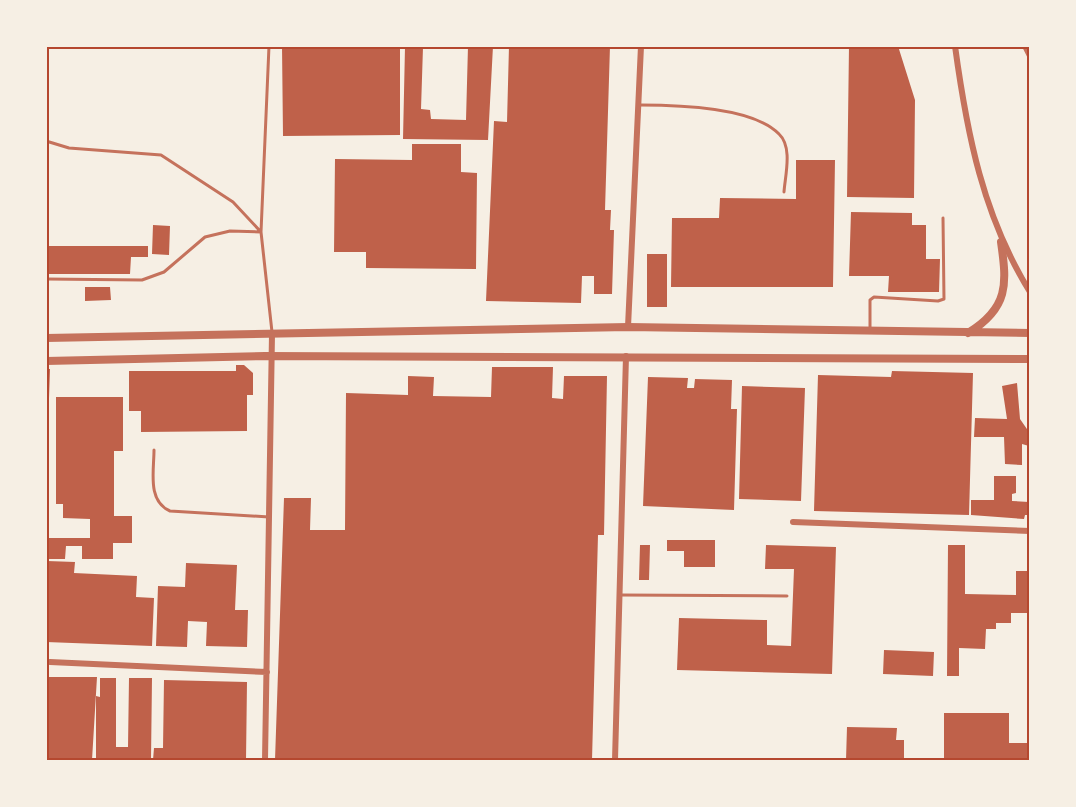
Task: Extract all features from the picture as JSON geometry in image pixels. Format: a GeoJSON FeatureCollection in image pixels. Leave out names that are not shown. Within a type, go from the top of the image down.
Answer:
{"type":"FeatureCollection","features":[{"type":"Feature","properties":{"kind":"street"},"geometry":{"type":"LineString","coordinates":[[628,327],[641,46]]}},
{"type":"Feature","properties":{"kind":"street"},"geometry":{"type":"LineString","coordinates":[[955,46],[963,110],[978,169],[1001,242],[1006,280],[998,304],[986,322],[967,334]]}},
{"type":"Feature","properties":{"kind":"street"},"geometry":{"type":"LineString","coordinates":[[1025,46],[1029,56]]}},
{"type":"Feature","properties":{"kind":"street"},"geometry":{"type":"LineString","coordinates":[[1001,242],[1029,292]]}},
{"type":"Feature","properties":{"kind":"street"},"geometry":{"type":"LineString","coordinates":[[46,338],[628,327],[967,334],[1029,333]]}},
{"type":"Feature","properties":{"kind":"street"},"geometry":{"type":"LineString","coordinates":[[265,760],[272,334]]}},
{"type":"Feature","properties":{"kind":"street"},"geometry":{"type":"LineString","coordinates":[[46,361],[273,356],[1029,359]]}},
{"type":"Feature","properties":{"kind":"street"},"geometry":{"type":"LineString","coordinates":[[615,760],[626,356]]}},
{"type":"Feature","properties":{"kind":"street"},"geometry":{"type":"LineString","coordinates":[[793,522],[1029,531]]}},
{"type":"Feature","properties":{"kind":"street"},"geometry":{"type":"LineString","coordinates":[[50,662],[267,672]]}},
{"type":"Feature","properties":{"kind":"lane"},"geometry":{"type":"LineString","coordinates":[[269,46],[261,232],[272,334]]}},
{"type":"Feature","properties":{"kind":"lane"},"geometry":{"type":"LineString","coordinates":[[638,105],[708,110],[750,117],[780,134],[787,150],[784,192]]}},
{"type":"Feature","properties":{"kind":"lane"},"geometry":{"type":"LineString","coordinates":[[46,141],[69,148],[161,155],[233,202],[261,232]]}},
{"type":"Feature","properties":{"kind":"lane"},"geometry":{"type":"LineString","coordinates":[[870,332],[870,300],[874,297],[942,302],[944,299],[943,218]]}},
{"type":"Feature","properties":{"kind":"lane"},"geometry":{"type":"LineString","coordinates":[[46,279],[142,280],[164,272],[206,237],[230,231],[261,232]]}},
{"type":"Feature","properties":{"kind":"lane"},"geometry":{"type":"LineString","coordinates":[[154,450],[155,499],[162,507],[170,511],[269,517]]}},
{"type":"Feature","properties":{"kind":"lane"},"geometry":{"type":"LineString","coordinates":[[620,595],[787,596]]}},
{"type":"Feature","properties":{"kind":"building"},"geometry":{"type":"Polygon","coordinates":[[[282,46],[400,46],[400,135],[283,136],[282,46]]]}},
{"type":"Feature","properties":{"kind":"building"},"geometry":{"type":"Polygon","coordinates":[[[468,46],[493,46],[488,140],[403,139],[405,47],[423,47],[421,109],[430,110],[431,119],[466,120],[468,46]]]}},
{"type":"Feature","properties":{"kind":"building"},"geometry":{"type":"Polygon","coordinates":[[[509,46],[610,46],[605,210],[611,210],[610,230],[614,230],[612,294],[594,294],[594,276],[582,276],[581,303],[486,301],[494,121],[507,122],[509,46]]]}},
{"type":"Feature","properties":{"kind":"building"},"geometry":{"type":"Polygon","coordinates":[[[849,46],[898,46],[915,100],[914,198],[847,197],[849,46]]]}},
{"type":"Feature","properties":{"kind":"building"},"geometry":{"type":"Polygon","coordinates":[[[412,144],[461,144],[461,172],[477,173],[476,269],[366,268],[366,252],[334,252],[335,159],[412,160],[412,144]]]}},
{"type":"Feature","properties":{"kind":"building"},"geometry":{"type":"Polygon","coordinates":[[[796,160],[835,160],[833,287],[671,287],[672,218],[719,218],[720,198],[796,199],[796,160]]]}},
{"type":"Feature","properties":{"kind":"building"},"geometry":{"type":"Polygon","coordinates":[[[851,212],[912,213],[912,225],[926,225],[926,259],[940,259],[939,292],[888,292],[889,276],[849,276],[851,212]]]}},
{"type":"Feature","properties":{"kind":"building"},"geometry":{"type":"Polygon","coordinates":[[[153,225],[170,226],[169,255],[152,254],[153,225]]]}},
{"type":"Feature","properties":{"kind":"building"},"geometry":{"type":"Polygon","coordinates":[[[46,246],[148,246],[148,257],[131,257],[130,274],[46,274],[46,246]]]}},
{"type":"Feature","properties":{"kind":"building"},"geometry":{"type":"Polygon","coordinates":[[[647,254],[667,254],[667,307],[647,307],[647,254]]]}},
{"type":"Feature","properties":{"kind":"building"},"geometry":{"type":"Polygon","coordinates":[[[85,287],[110,287],[111,300],[85,301],[85,287]]]}},
{"type":"Feature","properties":{"kind":"building"},"geometry":{"type":"Polygon","coordinates":[[[236,365],[244,365],[253,373],[253,395],[247,395],[247,431],[141,432],[141,411],[129,411],[129,371],[236,371],[236,365]]]}},
{"type":"Feature","properties":{"kind":"building"},"geometry":{"type":"Polygon","coordinates":[[[492,367],[553,367],[552,398],[563,399],[564,376],[607,376],[604,535],[598,535],[592,760],[275,760],[284,498],[311,498],[310,530],[345,530],[346,393],[408,395],[408,376],[434,377],[433,396],[491,397],[492,367]]]}},
{"type":"Feature","properties":{"kind":"building"},"geometry":{"type":"Polygon","coordinates":[[[46,369],[50,369],[49,398],[46,398],[46,369]]]}},
{"type":"Feature","properties":{"kind":"building"},"geometry":{"type":"Polygon","coordinates":[[[892,371],[973,373],[969,515],[814,511],[818,375],[891,377],[892,371]]]}},
{"type":"Feature","properties":{"kind":"building"},"geometry":{"type":"Polygon","coordinates":[[[648,377],[688,378],[687,388],[694,388],[695,379],[732,380],[731,409],[737,409],[734,510],[643,506],[648,377]]]}},
{"type":"Feature","properties":{"kind":"building"},"geometry":{"type":"Polygon","coordinates":[[[1017,383],[1020,419],[1029,432],[1029,446],[1022,444],[1022,465],[1005,464],[1004,437],[974,437],[975,418],[1007,419],[1002,386],[1017,383]]]}},
{"type":"Feature","properties":{"kind":"building"},"geometry":{"type":"Polygon","coordinates":[[[742,386],[805,388],[801,501],[739,499],[742,386]]]}},
{"type":"Feature","properties":{"kind":"building"},"geometry":{"type":"Polygon","coordinates":[[[56,397],[123,397],[123,451],[114,451],[114,516],[132,516],[132,543],[113,543],[113,559],[82,559],[82,546],[66,546],[65,559],[46,559],[46,538],[90,538],[90,519],[63,518],[63,504],[56,504],[56,397]]]}},
{"type":"Feature","properties":{"kind":"building"},"geometry":{"type":"Polygon","coordinates":[[[994,476],[1016,476],[1016,493],[1012,494],[1012,501],[1029,502],[1029,515],[1025,515],[1024,519],[971,515],[971,500],[994,500],[994,476]]]}},
{"type":"Feature","properties":{"kind":"building"},"geometry":{"type":"Polygon","coordinates":[[[667,540],[715,540],[715,567],[684,567],[684,551],[667,551],[667,540]]]}},
{"type":"Feature","properties":{"kind":"building"},"geometry":{"type":"Polygon","coordinates":[[[640,545],[650,545],[649,580],[639,580],[640,545]]]}},
{"type":"Feature","properties":{"kind":"building"},"geometry":{"type":"Polygon","coordinates":[[[766,545],[836,547],[832,674],[677,670],[679,618],[767,620],[767,645],[791,646],[794,569],[765,569],[766,545]]]}},
{"type":"Feature","properties":{"kind":"building"},"geometry":{"type":"Polygon","coordinates":[[[948,545],[965,545],[965,594],[1016,595],[1016,571],[1029,571],[1029,613],[1011,613],[1011,623],[996,623],[996,629],[986,629],[985,649],[959,648],[959,676],[947,676],[948,545]]]}},
{"type":"Feature","properties":{"kind":"building"},"geometry":{"type":"Polygon","coordinates":[[[47,561],[75,562],[74,573],[137,576],[136,597],[154,598],[152,646],[46,642],[47,561]]]}},
{"type":"Feature","properties":{"kind":"building"},"geometry":{"type":"Polygon","coordinates":[[[186,563],[237,565],[235,610],[248,610],[247,647],[206,646],[207,622],[188,621],[187,647],[156,646],[158,586],[185,587],[186,563]]]}},
{"type":"Feature","properties":{"kind":"building"},"geometry":{"type":"Polygon","coordinates":[[[884,650],[934,652],[933,676],[883,674],[884,650]]]}},
{"type":"Feature","properties":{"kind":"building"},"geometry":{"type":"Polygon","coordinates":[[[46,677],[97,677],[92,760],[46,760],[46,677]]]}},
{"type":"Feature","properties":{"kind":"building"},"geometry":{"type":"Polygon","coordinates":[[[100,678],[116,678],[116,747],[128,747],[129,678],[152,678],[151,760],[96,760],[96,696],[100,697],[100,678]]]}},
{"type":"Feature","properties":{"kind":"building"},"geometry":{"type":"Polygon","coordinates":[[[164,680],[247,682],[246,760],[153,760],[154,748],[163,748],[164,680]]]}},
{"type":"Feature","properties":{"kind":"building"},"geometry":{"type":"Polygon","coordinates":[[[944,713],[1009,713],[1009,743],[1029,743],[1029,760],[944,760],[944,713]]]}},
{"type":"Feature","properties":{"kind":"building"},"geometry":{"type":"Polygon","coordinates":[[[847,727],[897,728],[896,740],[904,740],[904,760],[846,760],[847,727]]]}}]}
